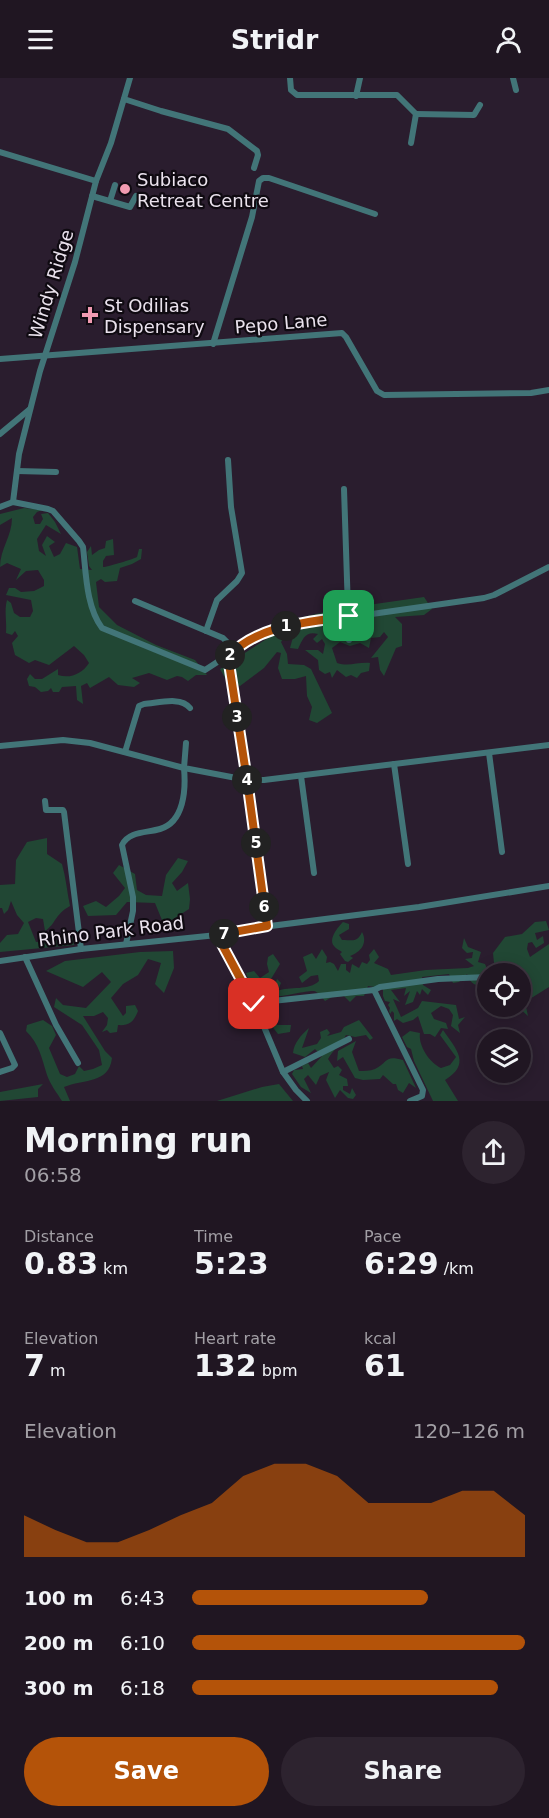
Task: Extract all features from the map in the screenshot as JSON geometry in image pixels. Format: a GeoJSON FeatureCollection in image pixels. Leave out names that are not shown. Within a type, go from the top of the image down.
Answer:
{"type":"FeatureCollection","features":[{"type":"Feature","properties":{"kind":"street","name":"Windy Ridge"},"geometry":{"type":"LineString","coordinates":[[13,502],[30,409],[75,261],[96,181],[111,143],[130,78]]}},
{"type":"Feature","properties":{"kind":"street"},"geometry":{"type":"LineString","coordinates":[[290,78],[291,90],[297,95],[394,94],[400,97],[416,114],[474,115],[480,105]]}},
{"type":"Feature","properties":{"kind":"street"},"geometry":{"type":"LineString","coordinates":[[356,96],[360,78]]}},
{"type":"Feature","properties":{"kind":"street"},"geometry":{"type":"LineString","coordinates":[[513,78],[516,90]]}},
{"type":"Feature","properties":{"kind":"street"},"geometry":{"type":"LineString","coordinates":[[124,99],[228,129],[257,151],[254,168]]}},
{"type":"Feature","properties":{"kind":"street"},"geometry":{"type":"LineString","coordinates":[[411,143],[416,114]]}},
{"type":"Feature","properties":{"kind":"street"},"geometry":{"type":"LineString","coordinates":[[0,152],[96,181]]}},
{"type":"Feature","properties":{"kind":"street"},"geometry":{"type":"LineString","coordinates":[[213,344],[252,217],[259,181],[269,178],[375,213]]}},
{"type":"Feature","properties":{"kind":"street"},"geometry":{"type":"LineString","coordinates":[[110,201],[116,185]]}},
{"type":"Feature","properties":{"kind":"street"},"geometry":{"type":"LineString","coordinates":[[92,196],[130,207],[136,196]]}},
{"type":"Feature","properties":{"kind":"street","name":"Pepo Lane"},"geometry":{"type":"LineString","coordinates":[[0,359],[342,333],[381,394],[531,393],[549,390]]}},
{"type":"Feature","properties":{"kind":"street"},"geometry":{"type":"LineString","coordinates":[[0,434],[30,409]]}},
{"type":"Feature","properties":{"kind":"street"},"geometry":{"type":"LineString","coordinates":[[206,631],[217,600],[242,573],[231,507],[228,460]]}},
{"type":"Feature","properties":{"kind":"street"},"geometry":{"type":"LineString","coordinates":[[17,471],[56,472]]}},
{"type":"Feature","properties":{"kind":"street"},"geometry":{"type":"LineString","coordinates":[[344,489],[350,640]]}},
{"type":"Feature","properties":{"kind":"street"},"geometry":{"type":"LineString","coordinates":[[0,507],[13,502],[53,511],[79,541],[83,547],[92,607],[97,622],[102,627],[205,670],[259,635],[281,627],[494,596],[549,567]]}},
{"type":"Feature","properties":{"kind":"street"},"geometry":{"type":"LineString","coordinates":[[135,601],[226,641],[230,654],[267,926]]}},
{"type":"Feature","properties":{"kind":"street"},"geometry":{"type":"LineString","coordinates":[[125,752],[139,706],[178,701],[186,702],[190,708]]}},
{"type":"Feature","properties":{"kind":"street"},"geometry":{"type":"LineString","coordinates":[[0,746],[63,740],[90,742],[184,768],[247,780],[264,780],[549,745]]}},
{"type":"Feature","properties":{"kind":"street"},"geometry":{"type":"LineString","coordinates":[[126,944],[133,911],[133,897],[122,845],[132,835],[160,829],[172,823],[181,807],[186,786],[184,768],[186,743]]}},
{"type":"Feature","properties":{"kind":"street"},"geometry":{"type":"LineString","coordinates":[[489,753],[502,852]]}},
{"type":"Feature","properties":{"kind":"street"},"geometry":{"type":"LineString","coordinates":[[394,764],[408,864]]}},
{"type":"Feature","properties":{"kind":"street"},"geometry":{"type":"LineString","coordinates":[[301,776],[314,873]]}},
{"type":"Feature","properties":{"kind":"street"},"geometry":{"type":"LineString","coordinates":[[45,801],[46,810],[63,810],[64,812],[81,949]]}},
{"type":"Feature","properties":{"kind":"street","name":"Rhino Park Road"},"geometry":{"type":"LineString","coordinates":[[0,961],[81,949],[217,935],[549,886]]}},
{"type":"Feature","properties":{"kind":"street"},"geometry":{"type":"LineString","coordinates":[[217,935],[254,1004],[283,1072],[307,1101]]}},
{"type":"Feature","properties":{"kind":"street"},"geometry":{"type":"LineString","coordinates":[[25,957],[56,1025],[78,1063]]}},
{"type":"Feature","properties":{"kind":"street"},"geometry":{"type":"LineString","coordinates":[[254,1004],[374,990],[380,987],[438,979],[477,977]]}},
{"type":"Feature","properties":{"kind":"street"},"geometry":{"type":"LineString","coordinates":[[374,990],[423,1090],[423,1096],[410,1101]]}},
{"type":"Feature","properties":{"kind":"street"},"geometry":{"type":"LineString","coordinates":[[0,1033],[15,1065],[0,1072]]}},
{"type":"Feature","properties":{"kind":"street"},"geometry":{"type":"LineString","coordinates":[[283,1072],[349,1039]]}},
{"type":"Feature","properties":{"kind":"green space"},"geometry":{"type":"Polygon","coordinates":[[[24,508],[42,510],[33,517],[35,524],[40,524],[43,519],[41,514],[48,513],[61,534],[46,525],[37,539],[39,551],[46,556],[42,545],[47,536],[55,542],[49,546],[54,557],[60,554],[66,543],[77,547],[80,569],[92,570],[89,566],[87,552],[91,546],[92,555],[105,548],[106,541],[113,539],[114,555],[106,556],[103,567],[137,557],[139,549],[142,549],[141,559],[120,568],[117,581],[105,582],[101,579],[96,582],[99,607],[117,625],[156,645],[195,660],[207,675],[196,675],[188,681],[177,676],[167,680],[149,673],[132,678],[140,683],[134,687],[118,685],[109,677],[90,688],[87,683],[81,686],[83,704],[77,700],[76,686],[62,687],[59,692],[53,692],[51,688],[41,692],[29,686],[27,679],[30,674],[35,679],[42,679],[58,669],[58,675],[71,676],[83,670],[89,663],[74,646],[49,665],[35,660],[29,663],[15,655],[12,643],[18,636],[15,631],[12,635],[6,633],[7,600],[11,603],[14,613],[20,617],[30,617],[33,611],[31,600],[6,595],[9,588],[15,588],[21,592],[34,591],[44,586],[44,580],[38,570],[26,571],[16,580],[21,569],[7,563],[0,567],[12,518],[0,525],[0,514],[24,508]]]}},
{"type":"Feature","properties":{"kind":"green space"},"geometry":{"type":"Polygon","coordinates":[[[424,597],[432,609],[424,615],[395,617],[402,624],[402,646],[396,648],[384,676],[380,670],[378,657],[371,658],[388,637],[384,632],[380,637],[371,638],[369,648],[360,643],[350,646],[340,642],[332,648],[337,663],[345,665],[370,663],[369,671],[361,673],[357,678],[351,675],[346,677],[337,670],[332,678],[330,672],[325,674],[319,670],[318,660],[305,650],[318,650],[323,654],[325,644],[322,639],[317,643],[313,639],[318,634],[307,635],[298,649],[290,648],[293,637],[287,634],[281,642],[287,654],[288,664],[304,665],[311,669],[332,713],[317,723],[309,720],[312,707],[307,696],[306,676],[282,679],[278,668],[281,653],[277,652],[264,668],[240,686],[225,678],[220,669],[299,618],[333,610],[424,597]]]}},
{"type":"Feature","properties":{"kind":"green space"},"geometry":{"type":"Polygon","coordinates":[[[47,838],[47,854],[62,864],[70,906],[45,931],[43,919],[36,918],[28,922],[36,942],[67,939],[72,934],[74,945],[0,952],[0,943],[7,935],[18,934],[24,923],[17,915],[11,901],[4,914],[0,908],[0,885],[15,884],[16,860],[27,842],[47,838]]]}},
{"type":"Feature","properties":{"kind":"green space"},"geometry":{"type":"Polygon","coordinates":[[[178,858],[188,861],[172,883],[177,891],[188,883],[189,909],[164,925],[155,903],[127,902],[116,915],[88,916],[83,906],[96,901],[106,907],[125,888],[113,873],[119,865],[135,874],[137,890],[146,895],[162,896],[166,875],[178,858]]]}},
{"type":"Feature","properties":{"kind":"green space"},"geometry":{"type":"Polygon","coordinates":[[[546,921],[549,930],[535,933],[537,940],[543,936],[544,943],[536,948],[532,942],[528,943],[527,949],[530,957],[549,944],[549,987],[531,998],[531,963],[494,963],[493,953],[505,937],[522,934],[535,922],[546,921]]]}},
{"type":"Feature","properties":{"kind":"green space"},"geometry":{"type":"Polygon","coordinates":[[[343,922],[349,924],[349,929],[339,935],[342,940],[356,939],[362,932],[364,936],[362,947],[350,956],[353,958],[348,962],[340,954],[342,952],[332,943],[334,933],[343,922]]]}},
{"type":"Feature","properties":{"kind":"green space"},"geometry":{"type":"Polygon","coordinates":[[[464,938],[468,947],[481,952],[478,962],[482,963],[477,963],[477,985],[470,981],[467,974],[459,982],[453,983],[449,974],[422,977],[423,985],[431,990],[428,995],[422,989],[420,995],[417,991],[413,1002],[405,1005],[410,991],[404,996],[406,988],[391,990],[400,1002],[393,999],[401,1017],[418,1008],[422,1001],[456,1005],[459,1019],[465,1017],[458,1025],[460,1033],[451,1026],[453,1015],[449,1009],[441,1006],[431,1013],[434,1019],[446,1023],[448,1029],[441,1028],[435,1037],[424,1034],[418,1016],[403,1023],[397,1019],[394,1021],[394,1013],[392,1011],[390,1014],[389,1011],[390,1002],[385,1001],[383,996],[383,984],[368,986],[364,996],[356,996],[350,1002],[344,996],[332,997],[325,1001],[314,991],[278,996],[277,991],[310,986],[319,981],[318,975],[311,976],[302,983],[299,977],[307,971],[303,957],[312,953],[316,959],[322,949],[327,957],[326,963],[334,964],[338,971],[341,964],[346,964],[346,970],[350,973],[352,964],[359,968],[362,962],[367,964],[370,960],[369,955],[374,949],[379,957],[374,963],[388,969],[391,975],[474,966],[465,959],[472,958],[473,952],[467,953],[462,948],[464,938]]]}},
{"type":"Feature","properties":{"kind":"green space"},"geometry":{"type":"Polygon","coordinates":[[[173,951],[174,968],[164,993],[155,984],[161,963],[148,959],[138,975],[123,984],[111,998],[123,1016],[126,1013],[126,1006],[135,1005],[138,1011],[131,1022],[118,1025],[117,1032],[110,1033],[107,1030],[102,1032],[107,1025],[108,1018],[103,1012],[94,1016],[83,1016],[112,1058],[110,1066],[101,1076],[64,1087],[70,1101],[62,1101],[48,1078],[37,1046],[26,1031],[27,1025],[43,1020],[52,1026],[56,1035],[49,1048],[60,1074],[67,1077],[75,1074],[79,1066],[84,1071],[102,1065],[99,1050],[82,1025],[54,1007],[56,998],[63,1005],[86,1008],[111,982],[102,972],[83,987],[46,971],[65,961],[140,952],[173,951]]]}},
{"type":"Feature","properties":{"kind":"green space"},"geometry":{"type":"Polygon","coordinates":[[[273,954],[280,964],[268,984],[272,994],[277,979],[281,983],[275,997],[277,1025],[291,1025],[290,1032],[278,1034],[263,1010],[258,983],[256,980],[249,982],[246,973],[254,971],[260,978],[269,972],[268,957],[273,954]]]}},
{"type":"Feature","properties":{"kind":"green space"},"geometry":{"type":"Polygon","coordinates":[[[359,1020],[373,1038],[370,1040],[366,1035],[355,1037],[346,1035],[328,1059],[334,1068],[338,1066],[342,1070],[339,1075],[347,1079],[348,1086],[343,1086],[343,1090],[350,1094],[352,1088],[356,1095],[353,1099],[348,1098],[340,1090],[335,1098],[326,1080],[329,1072],[320,1076],[316,1085],[308,1075],[304,1079],[311,1093],[301,1087],[292,1074],[294,1070],[303,1069],[302,1066],[308,1063],[311,1068],[322,1056],[315,1049],[305,1057],[293,1053],[301,1036],[309,1028],[302,1048],[317,1044],[321,1038],[320,1032],[327,1029],[330,1033],[327,1036],[341,1032],[344,1027],[359,1020]]]}},
{"type":"Feature","properties":{"kind":"green space"},"geometry":{"type":"Polygon","coordinates":[[[443,1030],[459,1056],[458,1068],[445,1080],[458,1101],[433,1101],[414,1061],[411,1049],[407,1047],[402,1037],[410,1031],[420,1033],[421,1043],[426,1053],[441,1068],[450,1065],[456,1057],[440,1035],[443,1030]]]}},
{"type":"Feature","properties":{"kind":"green space"},"geometry":{"type":"Polygon","coordinates":[[[356,1041],[352,1052],[359,1071],[375,1069],[389,1059],[403,1060],[416,1088],[409,1083],[403,1093],[398,1090],[396,1084],[383,1075],[380,1079],[355,1078],[343,1057],[337,1061],[338,1051],[356,1041]]]}},
{"type":"Feature","properties":{"kind":"green space"},"geometry":{"type":"Polygon","coordinates":[[[43,1084],[38,1089],[38,1097],[0,1101],[0,1092],[43,1084]]]}},
{"type":"Feature","properties":{"kind":"green space"},"geometry":{"type":"Polygon","coordinates":[[[279,1084],[293,1101],[217,1101],[262,1087],[279,1084]]]}},
{"type":"Feature","properties":{"kind":"place","name":"Subiaco Retreat Centre"},"geometry":{"type":"Point","coordinates":[125,189]}},
{"type":"Feature","properties":{"kind":"place","name":"St Odilias Dispensary"},"geometry":{"type":"Point","coordinates":[90,315]}},
{"type":"Feature","properties":{"kind":"route"},"geometry":{"type":"LineString","coordinates":[[254,1004],[217,935],[267,926],[228,657],[259,635],[281,627],[349,616]]}}]}
